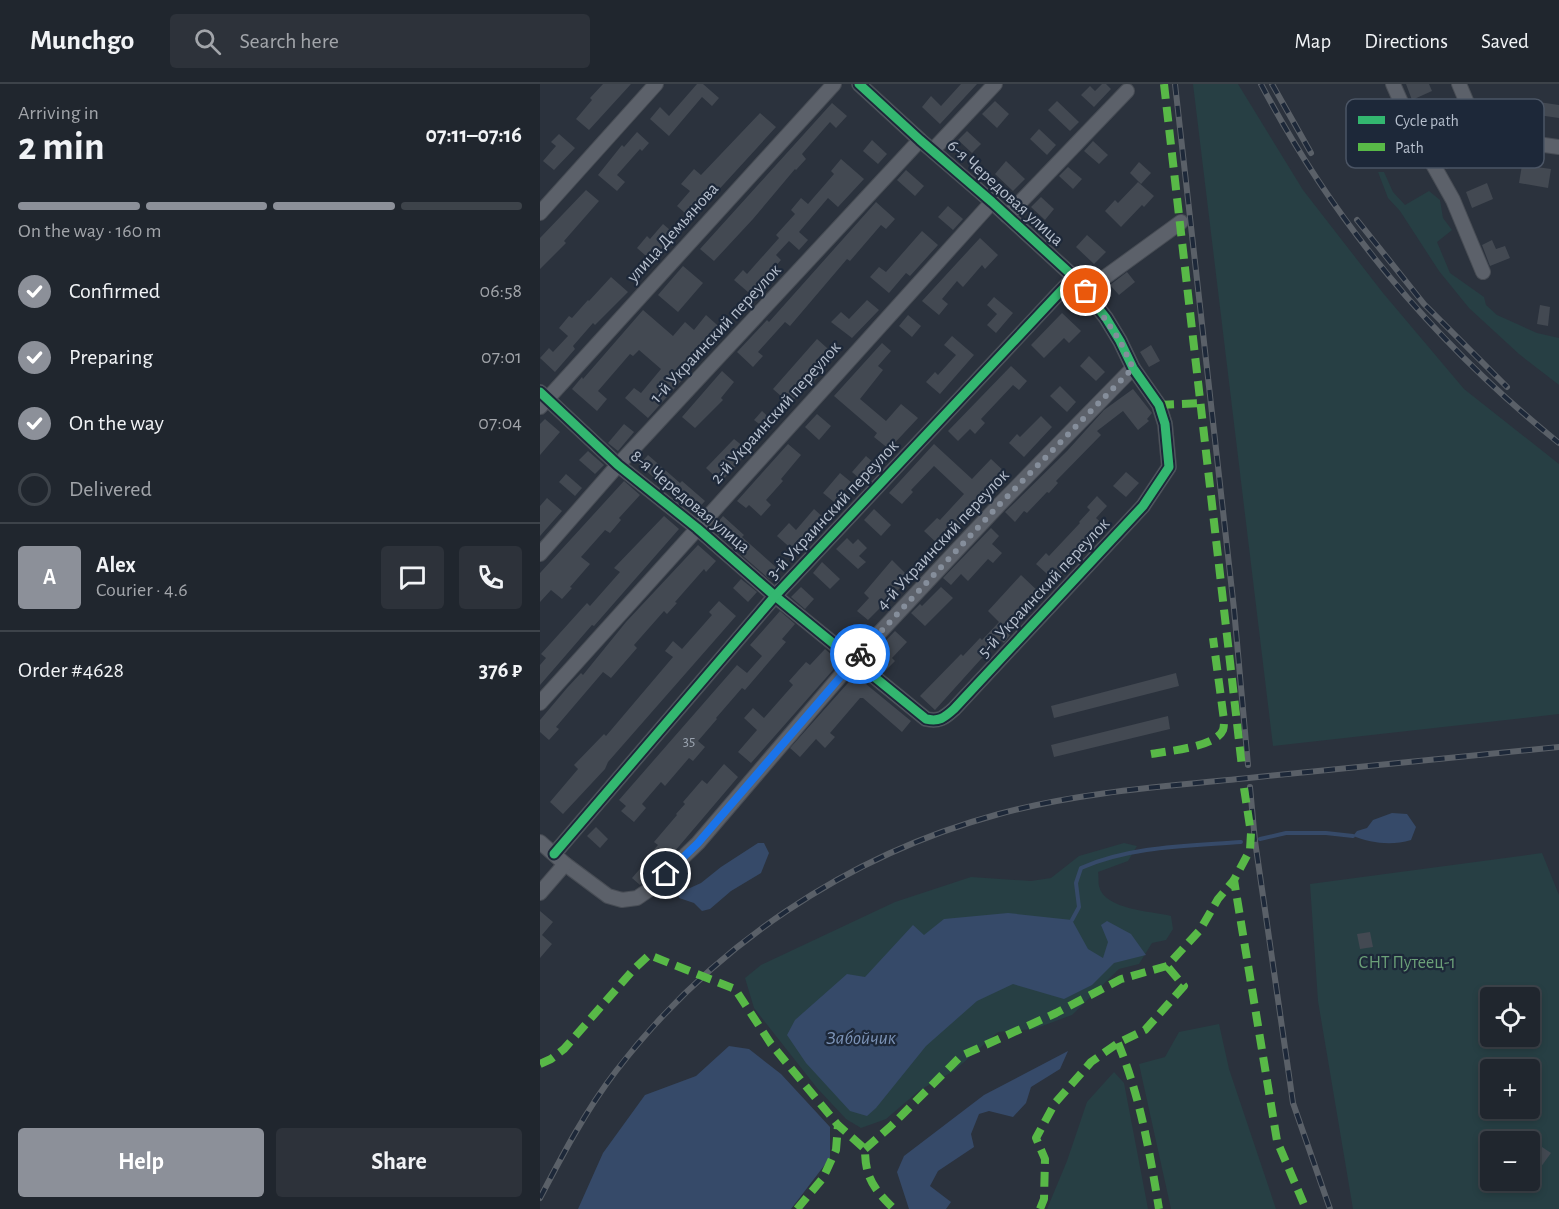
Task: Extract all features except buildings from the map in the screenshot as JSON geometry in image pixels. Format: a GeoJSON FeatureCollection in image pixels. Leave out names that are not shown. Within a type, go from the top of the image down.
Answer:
{"type":"FeatureCollection","features":[{"type":"Feature","properties":{"kind":"street"},"geometry":{"type":"LineString","coordinates":[[540,213],[656,84]]}},
{"type":"Feature","properties":{"kind":"street","name":"улица Демьянова"},"geometry":{"type":"LineString","coordinates":[[542,400],[834,84]]}},
{"type":"Feature","properties":{"kind":"street","name":"6-я Чередовая улица"},"geometry":{"type":"LineString","coordinates":[[859,84],[992,202],[1074,277],[1086,291],[1120,341],[1133,368],[1159,405],[1165,424],[1169,467]]}},
{"type":"Feature","properties":{"kind":"street"},"geometry":{"type":"LineString","coordinates":[[933,150],[995,84]]}},
{"type":"Feature","properties":{"kind":"street"},"geometry":{"type":"LineString","coordinates":[[1393,84],[1400,99]]}},
{"type":"Feature","properties":{"kind":"street"},"geometry":{"type":"LineString","coordinates":[[1459,84],[1465,99]]}},
{"type":"Feature","properties":{"kind":"street"},"geometry":{"type":"LineString","coordinates":[[1007,216],[1127,92]]}},
{"type":"Feature","properties":{"kind":"street","name":"1-й Украинский переулок"},"geometry":{"type":"LineString","coordinates":[[540,554],[618,465],[920,140]]}},
{"type":"Feature","properties":{"kind":"street"},"geometry":{"type":"LineString","coordinates":[[1544,145],[1559,147]]}},
{"type":"Feature","properties":{"kind":"street"},"geometry":{"type":"LineString","coordinates":[[1435,168],[1453,200],[1483,272]]}},
{"type":"Feature","properties":{"kind":"street","name":"2-й Украинский переулок"},"geometry":{"type":"LineString","coordinates":[[540,703],[992,202]]}},
{"type":"Feature","properties":{"kind":"street"},"geometry":{"type":"LineString","coordinates":[[1086,291],[1181,222]]}},
{"type":"Feature","properties":{"kind":"street","name":"3-й Украинский переулок"},"geometry":{"type":"LineString","coordinates":[[554,854],[775,596],[1074,277]]}},
{"type":"Feature","properties":{"kind":"street","name":"4-й Украинский переулок"},"geometry":{"type":"LineString","coordinates":[[565,864],[608,896],[622,900],[637,898],[650,889],[698,843],[854,660],[999,505],[1133,368]]}},
{"type":"Feature","properties":{"kind":"street","name":"8-я Чередовая улица"},"geometry":{"type":"LineString","coordinates":[[542,400],[697,528],[775,596],[926,719],[935,721]]}},
{"type":"Feature","properties":{"kind":"street","name":"5-й Украинский переулок"},"geometry":{"type":"LineString","coordinates":[[935,721],[944,719],[954,710],[1143,506],[1169,467]]}},
{"type":"Feature","properties":{"kind":"street"},"geometry":{"type":"LineString","coordinates":[[540,842],[565,864],[540,893]]}},
{"type":"Feature","properties":{"kind":"green space"},"geometry":{"type":"Polygon","coordinates":[[[1193,84],[1238,84],[1303,190],[1383,293],[1464,389],[1559,464],[1559,714],[1273,746],[1193,84]]]}},
{"type":"Feature","properties":{"kind":"green space"},"geometry":{"type":"Polygon","coordinates":[[[1378,172],[1384,172],[1393,192],[1405,205],[1429,191],[1440,200],[1443,218],[1452,230],[1437,242],[1450,273],[1484,297],[1486,305],[1497,315],[1537,333],[1559,338],[1559,385],[1519,354],[1469,308],[1439,271],[1400,211],[1388,198],[1378,172]]]}},
{"type":"Feature","properties":{"kind":"green space"},"geometry":{"type":"Polygon","coordinates":[[[1124,843],[1137,846],[1128,861],[1098,872],[1099,886],[1103,894],[1119,905],[1171,916],[1173,929],[1166,940],[1152,943],[1139,964],[1119,969],[1072,1015],[1034,1029],[998,1032],[954,1071],[920,1090],[886,1119],[861,1128],[846,1119],[817,1088],[754,1008],[745,978],[761,965],[895,902],[971,877],[1031,881],[1051,878],[1079,856],[1124,843]]]}},
{"type":"Feature","properties":{"kind":"green space","name":"СНТ Путеец-1"},"geometry":{"type":"Polygon","coordinates":[[[1542,853],[1559,895],[1559,1209],[1353,1209],[1318,1001],[1310,884],[1542,853]]]}},
{"type":"Feature","properties":{"kind":"green space"},"geometry":{"type":"Polygon","coordinates":[[[1219,1024],[1229,1069],[1276,1209],[1171,1209],[1139,1064],[1165,1057],[1179,1032],[1219,1024]]]}},
{"type":"Feature","properties":{"kind":"green space"},"geometry":{"type":"Polygon","coordinates":[[[1114,1072],[1124,1083],[1148,1209],[1047,1209],[1067,1161],[1087,1102],[1114,1072]]]}},
{"type":"Feature","properties":{"kind":"water"},"geometry":{"type":"Polygon","coordinates":[[[1392,813],[1407,814],[1416,827],[1411,840],[1381,843],[1353,836],[1357,831],[1367,828],[1373,820],[1392,813]]]}},
{"type":"Feature","properties":{"kind":"water"},"geometry":{"type":"Polygon","coordinates":[[[758,843],[764,843],[769,853],[761,873],[731,891],[710,909],[702,911],[694,903],[679,898],[679,893],[701,883],[758,843]]]}},
{"type":"Feature","properties":{"kind":"water","name":"Забойчик"},"geometry":{"type":"Polygon","coordinates":[[[1008,913],[1072,920],[1088,949],[1103,958],[1108,942],[1101,925],[1107,921],[1131,934],[1146,955],[1114,963],[1092,985],[1064,999],[1013,984],[977,1001],[926,1046],[867,1116],[850,1111],[806,1063],[787,1035],[795,1020],[847,974],[865,977],[913,925],[924,935],[944,919],[1008,913]]]}},
{"type":"Feature","properties":{"kind":"water","name":"Забойчик"},"geometry":{"type":"Polygon","coordinates":[[[729,1046],[749,1049],[781,1074],[830,1127],[830,1158],[791,1209],[578,1209],[603,1153],[645,1095],[696,1076],[729,1046]]]}},
{"type":"Feature","properties":{"kind":"water"},"geometry":{"type":"Polygon","coordinates":[[[1068,1051],[1060,1069],[1031,1087],[1026,1103],[1013,1117],[989,1111],[979,1114],[971,1134],[974,1147],[938,1171],[930,1186],[951,1202],[946,1209],[909,1209],[897,1172],[904,1156],[984,1095],[1068,1051]]]}},
{"type":"Feature","properties":{"kind":"waterway"},"geometry":{"type":"LineString","coordinates":[[1260,839],[1286,833],[1353,836]]}},
{"type":"Feature","properties":{"kind":"waterway"},"geometry":{"type":"LineString","coordinates":[[1072,920],[1079,907],[1076,883],[1081,868],[1139,851],[1241,842]]}},
{"type":"Feature","properties":{"kind":"railway"},"geometry":{"type":"LineString","coordinates":[[1175,84],[1234,609],[1248,765]]}},
{"type":"Feature","properties":{"kind":"railway"},"geometry":{"type":"LineString","coordinates":[[1261,84],[1321,185],[1391,278],[1471,365],[1559,443]]}},
{"type":"Feature","properties":{"kind":"railway"},"geometry":{"type":"LineString","coordinates":[[1272,84],[1311,153]]}},
{"type":"Feature","properties":{"kind":"railway"},"geometry":{"type":"LineString","coordinates":[[1357,220],[1424,304],[1507,387]]}},
{"type":"Feature","properties":{"kind":"railway"},"geometry":{"type":"LineString","coordinates":[[540,1198],[575,1133],[605,1086],[654,1026],[695,984],[739,946],[786,911],[836,880],[889,854],[943,832],[999,814],[1063,800],[1160,787],[1559,747]]}},
{"type":"Feature","properties":{"kind":"railway"},"geometry":{"type":"LineString","coordinates":[[1250,787],[1255,841],[1293,1103],[1330,1209]]}},
{"type":"Feature","properties":{"kind":"marked path"},"geometry":{"type":"LineString","coordinates":[[1164,84],[1242,767]]}},
{"type":"Feature","properties":{"kind":"marked path"},"geometry":{"type":"LineString","coordinates":[[1159,405],[1201,403]]}},
{"type":"Feature","properties":{"kind":"marked path"},"geometry":{"type":"LineString","coordinates":[[1151,754],[1202,744],[1219,736],[1223,730],[1224,720],[1213,638]]}},
{"type":"Feature","properties":{"kind":"marked path"},"geometry":{"type":"LineString","coordinates":[[1244,788],[1251,833],[1250,850],[1234,880],[1277,1141],[1306,1209]]}},
{"type":"Feature","properties":{"kind":"marked path"},"geometry":{"type":"LineString","coordinates":[[865,1149],[961,1056],[1056,1013],[1121,979],[1167,966],[1200,930],[1218,899],[1234,880]]}},
{"type":"Feature","properties":{"kind":"marked path"},"geometry":{"type":"LineString","coordinates":[[540,1064],[564,1049],[633,970],[649,955],[735,989],[771,1044],[838,1125],[865,1149],[865,1159],[872,1182],[894,1209]]}},
{"type":"Feature","properties":{"kind":"marked path"},"geometry":{"type":"LineString","coordinates":[[1040,1209],[1044,1199],[1045,1159],[1036,1138],[1055,1103],[1091,1062],[1118,1043],[1145,1030],[1184,986],[1167,966]]}},
{"type":"Feature","properties":{"kind":"marked path"},"geometry":{"type":"LineString","coordinates":[[1118,1043],[1138,1104],[1159,1209]]}},
{"type":"Feature","properties":{"kind":"marked path"},"geometry":{"type":"LineString","coordinates":[[797,1209],[823,1178],[836,1150],[838,1125]]}},
{"type":"Feature","properties":{"kind":"cycle path"},"geometry":{"type":"LineString","coordinates":[[540,392],[618,465],[926,719],[941,718],[954,709],[1143,506],[1169,467],[1165,424],[1159,405],[1133,368],[1106,318],[1074,277],[859,84]]}},
{"type":"Feature","properties":{"kind":"cycle path"},"geometry":{"type":"LineString","coordinates":[[554,854],[775,596],[1074,277]]}},
{"type":"Feature","properties":{"kind":"way so far"},"geometry":{"type":"LineString","coordinates":[[860,654],[999,505],[1133,368],[1106,318],[1086,291]]}},
{"type":"Feature","properties":{"kind":"route"},"geometry":{"type":"LineString","coordinates":[[666,874],[698,843],[860,654]]}}]}
